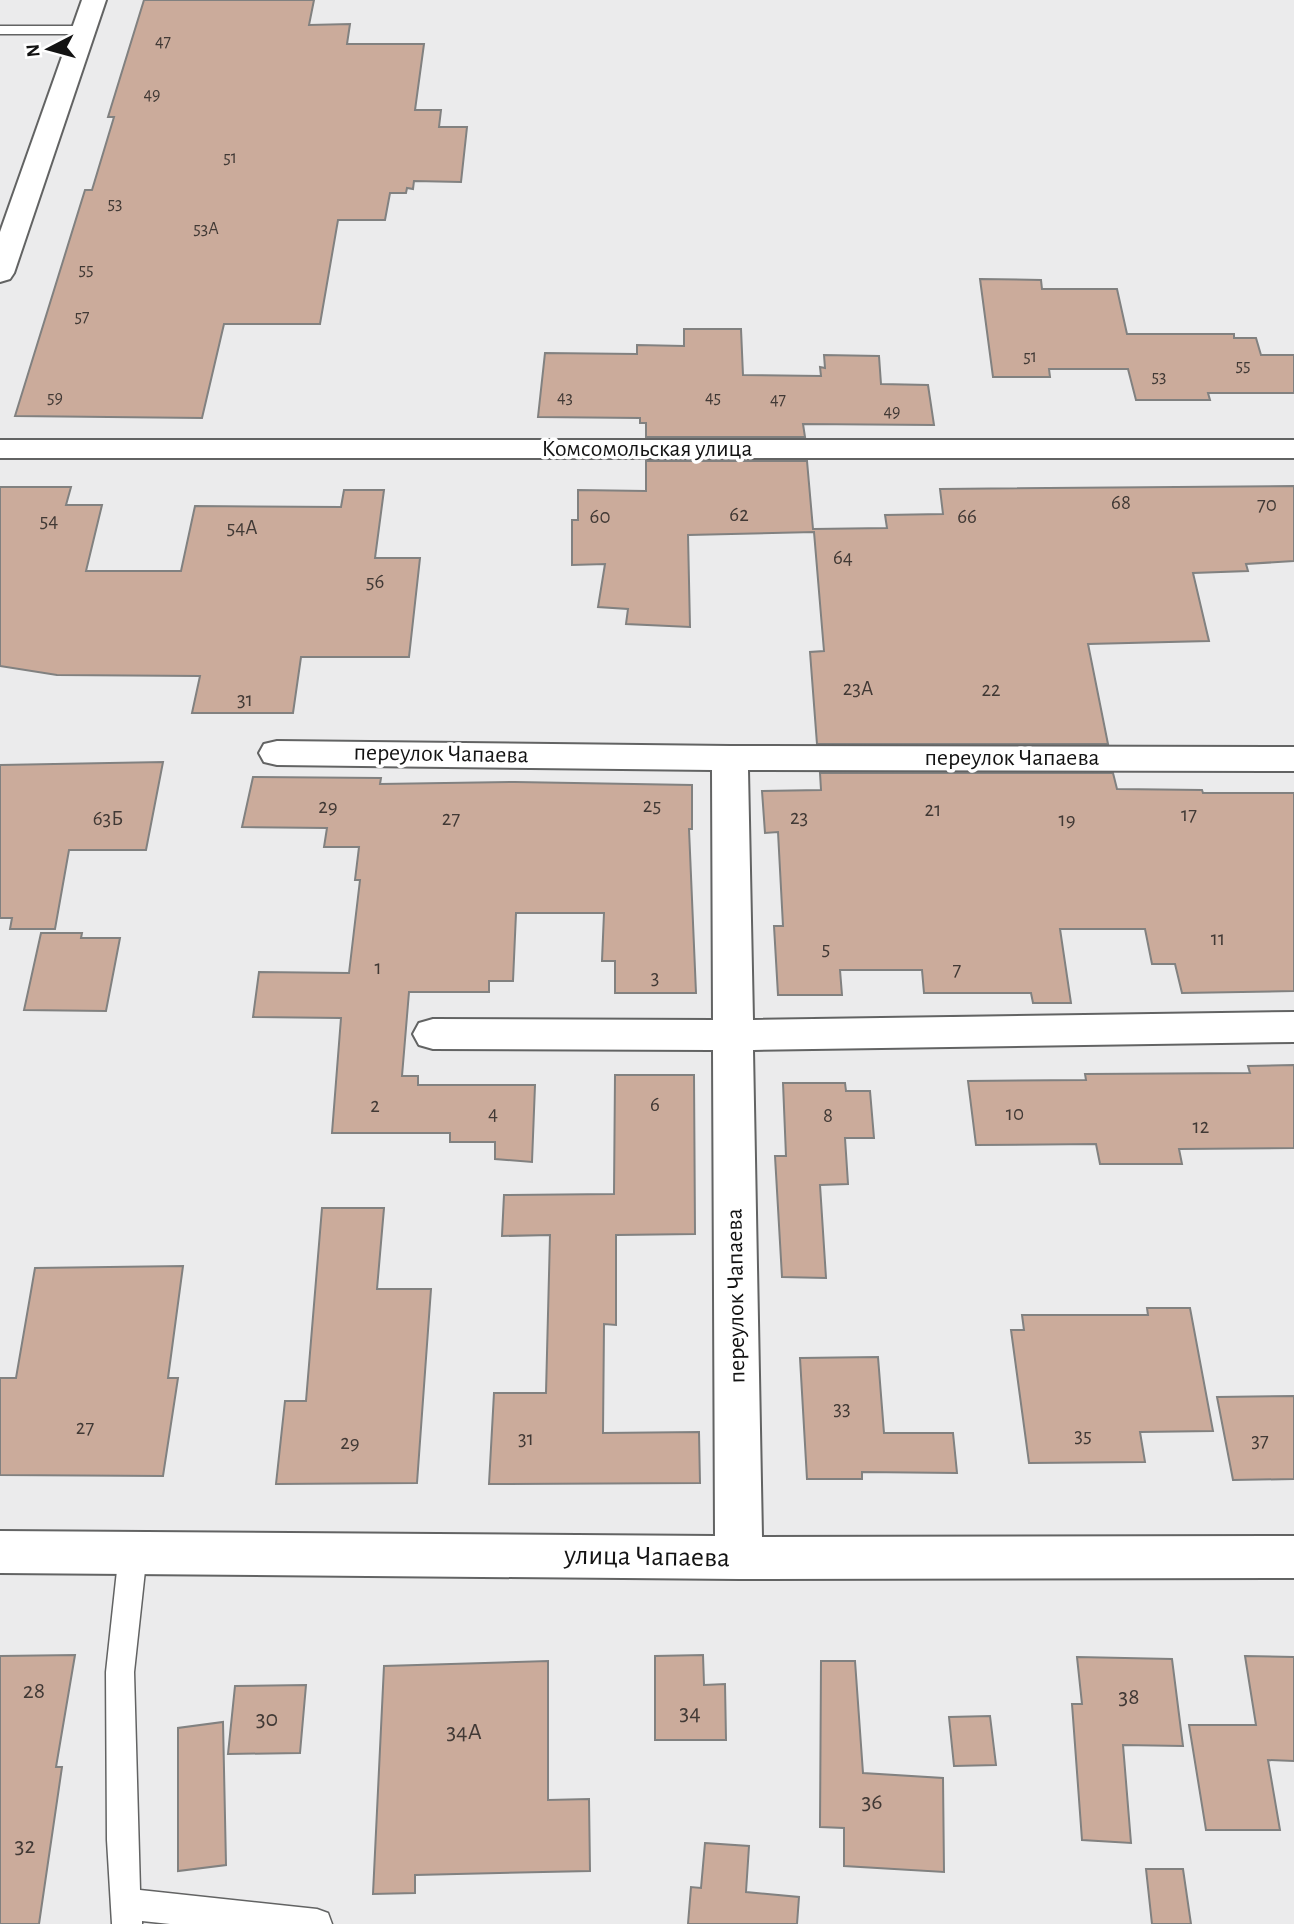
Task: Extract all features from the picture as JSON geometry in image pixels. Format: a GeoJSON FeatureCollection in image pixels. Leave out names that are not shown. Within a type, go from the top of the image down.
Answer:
{"type":"FeatureCollection","features":[{"type":"Feature","properties":{"kind":"street"},"geometry":{"type":"LineString","coordinates":[[0,273],[94,0]]}},
{"type":"Feature","properties":{"kind":"street","name":"Комсомольская улица"},"geometry":{"type":"LineString","coordinates":[[0,449],[1294,449]]}},
{"type":"Feature","properties":{"kind":"street","name":"переулок Чапаева"},"geometry":{"type":"LineString","coordinates":[[277,753],[730,758],[1294,759]]}},
{"type":"Feature","properties":{"kind":"street","name":"переулок Чапаева"},"geometry":{"type":"LineString","coordinates":[[730,758],[739,1558]]}},
{"type":"Feature","properties":{"kind":"street"},"geometry":{"type":"LineString","coordinates":[[433,1034],[733,1035],[1294,1027]]}},
{"type":"Feature","properties":{"kind":"street","name":"улица Чапаева"},"geometry":{"type":"LineString","coordinates":[[0,1552],[739,1558],[1294,1557]]}},
{"type":"Feature","properties":{"kind":"lane"},"geometry":{"type":"LineString","coordinates":[[0,30],[84,30]]}},
{"type":"Feature","properties":{"kind":"lane"},"geometry":{"type":"LineString","coordinates":[[133,1552],[120,1672],[126,1914],[317,1924]]}},
{"type":"Feature","properties":{"kind":"building"},"geometry":{"type":"Polygon","coordinates":[[[144,0],[314,0],[309,25],[350,24],[347,44],[424,44],[415,110],[441,110],[439,127],[467,127],[461,182],[414,181],[413,189],[407,188],[406,193],[390,193],[385,220],[338,220],[320,324],[224,324],[202,418],[15,416],[85,190],[92,190],[114,117],[108,117],[144,0]]]}},
{"type":"Feature","properties":{"kind":"building"},"geometry":{"type":"Polygon","coordinates":[[[980,279],[1041,280],[1042,289],[1117,289],[1127,334],[1234,334],[1234,338],[1256,338],[1261,355],[1294,355],[1294,393],[1208,393],[1210,400],[1136,400],[1128,369],[1049,369],[1050,377],[993,377],[980,279]]]}},
{"type":"Feature","properties":{"kind":"building"},"geometry":{"type":"Polygon","coordinates":[[[684,329],[741,329],[743,375],[821,376],[820,367],[825,368],[824,355],[879,356],[881,384],[928,385],[934,425],[803,424],[805,437],[646,437],[646,423],[640,423],[640,418],[538,417],[545,353],[637,354],[637,345],[684,346],[684,329]]]}},
{"type":"Feature","properties":{"kind":"building"},"geometry":{"type":"Polygon","coordinates":[[[646,461],[807,461],[813,529],[887,528],[885,515],[943,514],[940,489],[1294,486],[1294,561],[1246,564],[1248,571],[1193,573],[1209,641],[1088,644],[1108,744],[817,744],[810,652],[824,651],[814,532],[688,535],[690,627],[626,624],[628,609],[598,607],[605,564],[572,565],[572,520],[578,520],[578,490],[646,491],[646,461]]]}},
{"type":"Feature","properties":{"kind":"building"},"geometry":{"type":"Polygon","coordinates":[[[0,487],[71,487],[66,505],[102,505],[86,571],[181,571],[195,506],[341,507],[344,490],[384,490],[375,558],[420,558],[409,657],[301,657],[293,713],[192,713],[200,676],[57,675],[0,666],[0,487]]]}},
{"type":"Feature","properties":{"kind":"building"},"geometry":{"type":"Polygon","coordinates":[[[163,762],[146,850],[69,850],[55,929],[10,929],[12,918],[0,918],[0,765],[163,762]]]}},
{"type":"Feature","properties":{"kind":"building"},"geometry":{"type":"Polygon","coordinates":[[[820,773],[1113,773],[1117,789],[1294,793],[1294,991],[1182,993],[1175,964],[1152,964],[1145,929],[1060,929],[1071,1003],[1033,1003],[1031,993],[924,993],[922,970],[840,970],[842,995],[778,995],[774,926],[783,926],[778,832],[765,833],[762,791],[821,790],[820,773]]]}},
{"type":"Feature","properties":{"kind":"building"},"geometry":{"type":"Polygon","coordinates":[[[253,777],[381,778],[380,784],[515,782],[692,785],[692,829],[689,829],[696,993],[615,993],[615,961],[602,961],[604,913],[516,913],[513,981],[489,981],[489,992],[409,992],[402,1076],[418,1076],[418,1085],[535,1085],[532,1162],[495,1159],[495,1142],[450,1142],[450,1133],[332,1133],[341,1018],[253,1017],[259,972],[349,973],[360,880],[355,880],[359,847],[324,847],[327,828],[242,827],[253,777]]]}},
{"type":"Feature","properties":{"kind":"building"},"geometry":{"type":"Polygon","coordinates":[[[41,933],[82,933],[81,938],[120,938],[106,1011],[24,1010],[41,933]]]}},
{"type":"Feature","properties":{"kind":"building"},"geometry":{"type":"Polygon","coordinates":[[[1294,1065],[1294,1148],[1179,1149],[1182,1164],[1100,1164],[1096,1144],[976,1145],[968,1081],[1086,1080],[1085,1074],[1250,1073],[1248,1066],[1294,1065]]]}},
{"type":"Feature","properties":{"kind":"building"},"geometry":{"type":"Polygon","coordinates":[[[615,1075],[694,1075],[695,1234],[616,1235],[616,1325],[604,1324],[603,1433],[699,1432],[700,1483],[489,1484],[494,1393],[546,1393],[550,1235],[502,1236],[504,1195],[614,1194],[615,1075]]]}},
{"type":"Feature","properties":{"kind":"building"},"geometry":{"type":"Polygon","coordinates":[[[783,1083],[845,1083],[846,1091],[870,1091],[874,1138],[845,1138],[848,1184],[820,1185],[826,1278],[782,1277],[775,1156],[786,1156],[783,1083]]]}},
{"type":"Feature","properties":{"kind":"building"},"geometry":{"type":"Polygon","coordinates":[[[322,1208],[384,1208],[377,1289],[431,1289],[417,1483],[276,1484],[285,1401],[306,1401],[322,1208]]]}},
{"type":"Feature","properties":{"kind":"building"},"geometry":{"type":"Polygon","coordinates":[[[183,1266],[168,1378],[178,1378],[163,1476],[0,1475],[0,1378],[16,1378],[35,1268],[183,1266]]]}},
{"type":"Feature","properties":{"kind":"building"},"geometry":{"type":"Polygon","coordinates":[[[1147,1308],[1190,1308],[1213,1431],[1140,1432],[1145,1462],[1029,1463],[1011,1330],[1024,1330],[1022,1315],[1148,1315],[1147,1308]]]}},
{"type":"Feature","properties":{"kind":"building"},"geometry":{"type":"Polygon","coordinates":[[[878,1357],[884,1433],[953,1433],[957,1473],[862,1472],[862,1479],[807,1479],[800,1358],[878,1357]]]}},
{"type":"Feature","properties":{"kind":"building"},"geometry":{"type":"Polygon","coordinates":[[[1294,1396],[1294,1479],[1233,1480],[1217,1397],[1294,1396]]]}},
{"type":"Feature","properties":{"kind":"building"},"geometry":{"type":"Polygon","coordinates":[[[75,1655],[56,1767],[62,1767],[39,1924],[0,1924],[0,1656],[75,1655]]]}},
{"type":"Feature","properties":{"kind":"building"},"geometry":{"type":"Polygon","coordinates":[[[703,1655],[704,1685],[725,1684],[726,1740],[655,1740],[655,1656],[703,1655]]]}},
{"type":"Feature","properties":{"kind":"building"},"geometry":{"type":"Polygon","coordinates":[[[1245,1656],[1294,1657],[1294,1761],[1268,1760],[1280,1830],[1206,1830],[1189,1725],[1256,1725],[1245,1656]]]}},
{"type":"Feature","properties":{"kind":"building"},"geometry":{"type":"Polygon","coordinates":[[[1077,1657],[1172,1659],[1183,1746],[1123,1745],[1131,1843],[1082,1840],[1072,1704],[1082,1704],[1077,1657]]]}},
{"type":"Feature","properties":{"kind":"building"},"geometry":{"type":"Polygon","coordinates":[[[548,1661],[548,1800],[589,1799],[590,1871],[415,1875],[415,1893],[373,1894],[384,1666],[548,1661]]]}},
{"type":"Feature","properties":{"kind":"building"},"geometry":{"type":"Polygon","coordinates":[[[821,1661],[855,1661],[863,1773],[943,1778],[944,1872],[844,1866],[844,1828],[820,1827],[821,1661]]]}},
{"type":"Feature","properties":{"kind":"building"},"geometry":{"type":"Polygon","coordinates":[[[306,1685],[300,1753],[228,1754],[235,1686],[306,1685]]]}},
{"type":"Feature","properties":{"kind":"building"},"geometry":{"type":"Polygon","coordinates":[[[990,1716],[996,1765],[954,1766],[949,1717],[990,1716]]]}},
{"type":"Feature","properties":{"kind":"building"},"geometry":{"type":"Polygon","coordinates":[[[223,1722],[226,1865],[178,1871],[178,1728],[223,1722]]]}},
{"type":"Feature","properties":{"kind":"building"},"geometry":{"type":"Polygon","coordinates":[[[705,1843],[749,1846],[746,1892],[799,1897],[797,1924],[688,1924],[691,1887],[701,1888],[705,1843]]]}},
{"type":"Feature","properties":{"kind":"building"},"geometry":{"type":"Polygon","coordinates":[[[1146,1869],[1183,1869],[1191,1924],[1152,1924],[1146,1869]]]}}]}
